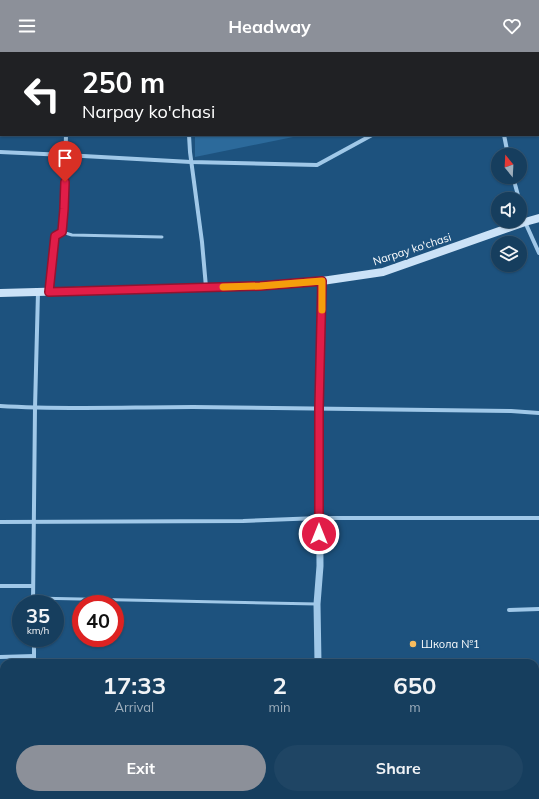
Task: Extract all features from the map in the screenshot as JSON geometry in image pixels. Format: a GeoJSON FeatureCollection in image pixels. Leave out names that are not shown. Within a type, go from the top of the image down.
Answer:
{"type":"FeatureCollection","features":[{"type":"Feature","properties":{"kind":"main road","name":"Narpay ko'chasi"},"geometry":{"type":"LineString","coordinates":[[527,221],[539,218]]}},
{"type":"Feature","properties":{"kind":"main road","name":"Narpay ko'chasi"},"geometry":{"type":"LineString","coordinates":[[0,293],[260,286],[322,281],[383,272],[508,228]]}},
{"type":"Feature","properties":{"kind":"street"},"geometry":{"type":"LineString","coordinates":[[49,292],[55,236],[62,232],[66,136]]}},
{"type":"Feature","properties":{"kind":"street"},"geometry":{"type":"LineString","coordinates":[[190,136],[206,287]]}},
{"type":"Feature","properties":{"kind":"street"},"geometry":{"type":"LineString","coordinates":[[0,152],[192,162],[317,165],[370,136]]}},
{"type":"Feature","properties":{"kind":"street"},"geometry":{"type":"LineString","coordinates":[[504,136],[507,148]]}},
{"type":"Feature","properties":{"kind":"street"},"geometry":{"type":"LineString","coordinates":[[527,226],[539,253]]}},
{"type":"Feature","properties":{"kind":"street"},"geometry":{"type":"LineString","coordinates":[[318,659],[317,604],[320,566],[319,408],[322,281]]}},
{"type":"Feature","properties":{"kind":"street"},"geometry":{"type":"LineString","coordinates":[[33,595],[38,292]]}},
{"type":"Feature","properties":{"kind":"street"},"geometry":{"type":"LineString","coordinates":[[0,406],[35,408],[319,408],[539,413]]}},
{"type":"Feature","properties":{"kind":"street"},"geometry":{"type":"LineString","coordinates":[[0,522],[236,521],[319,518],[539,518]]}},
{"type":"Feature","properties":{"kind":"street"},"geometry":{"type":"LineString","coordinates":[[0,586],[33,586]]}},
{"type":"Feature","properties":{"kind":"street"},"geometry":{"type":"LineString","coordinates":[[509,610],[539,608]]}},
{"type":"Feature","properties":{"kind":"street"},"geometry":{"type":"LineString","coordinates":[[0,657],[34,656],[34,647]]}},
{"type":"Feature","properties":{"kind":"lane"},"geometry":{"type":"LineString","coordinates":[[62,232],[72,235],[162,237]]}},
{"type":"Feature","properties":{"kind":"lane"},"geometry":{"type":"LineString","coordinates":[[64,599],[317,604]]}},
{"type":"Feature","properties":{"kind":"shaded area"},"geometry":{"type":"Polygon","coordinates":[[[195,136],[298,136],[195,157],[195,136]]]}},
{"type":"Feature","properties":{"kind":"slow traffic"},"geometry":{"type":"LineString","coordinates":[[223,287],[260,286],[322,281],[322,310]]}},
{"type":"Feature","properties":{"kind":"place","name":"Школа №1"},"geometry":{"type":"Point","coordinates":[413,644]}},
{"type":"Feature","properties":{"kind":"route"},"geometry":{"type":"LineString","coordinates":[[65,182],[62,232],[55,236],[49,292],[260,286],[322,281],[319,408],[319,534]]}}]}
